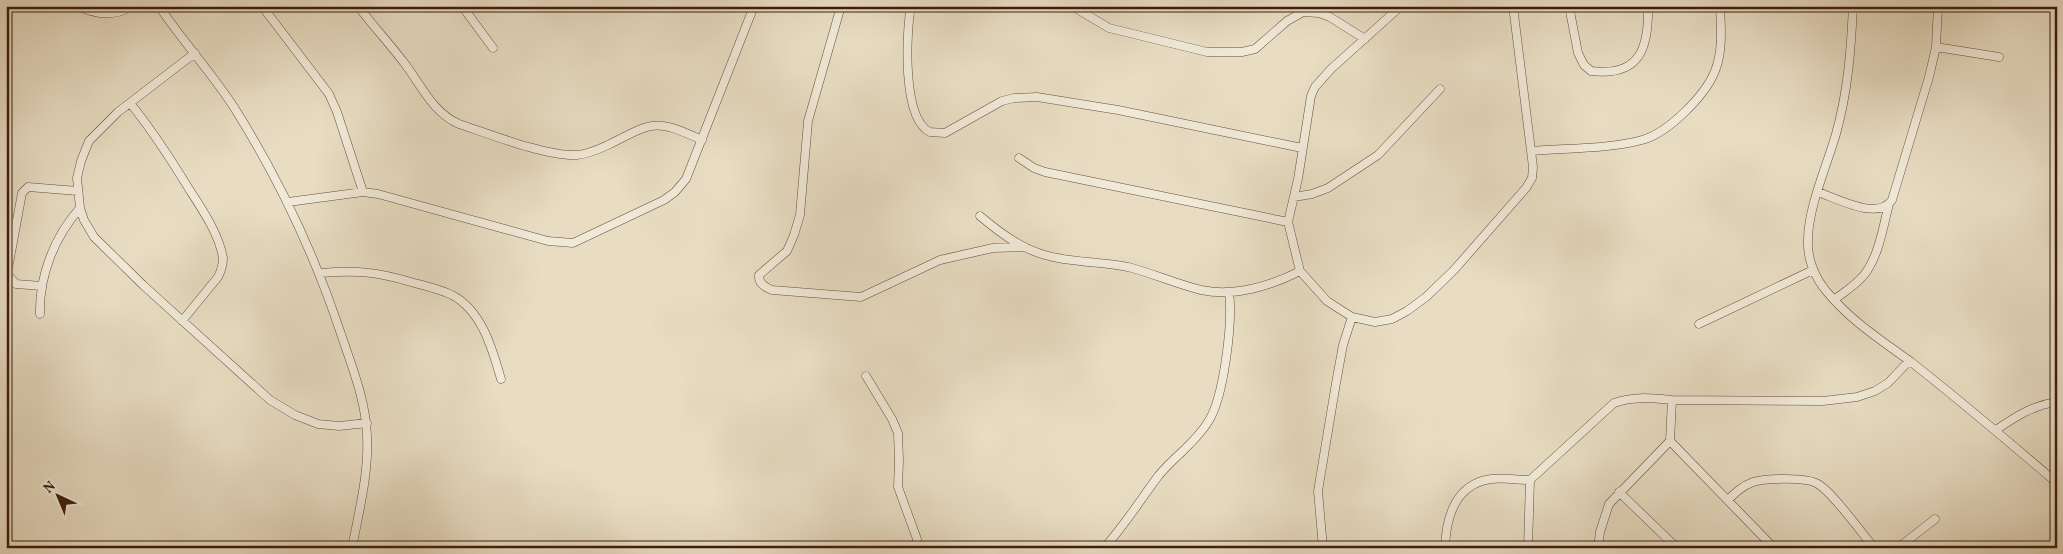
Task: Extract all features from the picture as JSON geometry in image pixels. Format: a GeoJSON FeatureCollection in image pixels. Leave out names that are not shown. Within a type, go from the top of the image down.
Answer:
{"type":"FeatureCollection","features":[{"type":"Feature","properties":{"kind":"street"},"geometry":{"type":"LineString","coordinates":[[78,6],[97,13],[112,14],[132,6]]}},
{"type":"Feature","properties":{"kind":"street"},"geometry":{"type":"LineString","coordinates":[[159,6],[235,109],[288,202],[321,273],[354,375],[367,423],[366,467],[352,548]]}},
{"type":"Feature","properties":{"kind":"street"},"geometry":{"type":"LineString","coordinates":[[262,6],[329,94],[337,112],[363,192]]}},
{"type":"Feature","properties":{"kind":"street"},"geometry":{"type":"LineString","coordinates":[[358,6],[405,64],[434,104],[450,120],[459,124],[544,150],[576,155],[595,151],[642,127],[656,124],[668,126],[702,140]]}},
{"type":"Feature","properties":{"kind":"street"},"geometry":{"type":"LineString","coordinates":[[462,6],[493,48]]}},
{"type":"Feature","properties":{"kind":"street"},"geometry":{"type":"LineString","coordinates":[[288,202],[363,192],[378,194],[520,234],[558,243],[573,243],[671,196],[686,179],[754,6]]}},
{"type":"Feature","properties":{"kind":"street"},"geometry":{"type":"LineString","coordinates":[[841,6],[808,122],[800,215],[787,251],[759,275],[762,284],[772,290],[861,297],[940,260],[993,248],[1025,247]]}},
{"type":"Feature","properties":{"kind":"street"},"geometry":{"type":"LineString","coordinates":[[911,6],[907,40],[911,95],[921,124],[930,132],[945,133],[1002,101],[1014,98],[1037,97],[1118,110],[1302,148]]}},
{"type":"Feature","properties":{"kind":"street"},"geometry":{"type":"LineString","coordinates":[[1072,6],[1109,28],[1207,52],[1242,52],[1256,49],[1287,21],[1303,12],[1319,13],[1330,17],[1365,39]]}},
{"type":"Feature","properties":{"kind":"street"},"geometry":{"type":"LineString","coordinates":[[1401,6],[1331,69],[1315,88],[1309,106],[1288,222],[1300,270],[1326,301],[1352,317],[1376,322],[1392,319],[1426,297],[1454,270],[1526,188],[1532,178],[1532,151],[1514,6]]}},
{"type":"Feature","properties":{"kind":"street"},"geometry":{"type":"LineString","coordinates":[[1569,6],[1581,61],[1591,71],[1609,72],[1627,66],[1640,54],[1648,34],[1648,6]]}},
{"type":"Feature","properties":{"kind":"street"},"geometry":{"type":"LineString","coordinates":[[1532,151],[1634,142],[1662,132],[1700,94],[1716,70],[1721,43],[1720,6]]}},
{"type":"Feature","properties":{"kind":"street"},"geometry":{"type":"LineString","coordinates":[[1853,6],[1851,60],[1844,102],[1811,215],[1808,240],[1813,270],[1820,284],[1855,322],[1909,361],[1996,430],[2057,483]]}},
{"type":"Feature","properties":{"kind":"street"},"geometry":{"type":"LineString","coordinates":[[1834,300],[1857,282],[1868,268],[1880,238],[1889,204],[1892,200],[1921,108],[1936,47],[1938,6]]}},
{"type":"Feature","properties":{"kind":"street"},"geometry":{"type":"LineString","coordinates":[[1936,47],[1998,57]]}},
{"type":"Feature","properties":{"kind":"street"},"geometry":{"type":"LineString","coordinates":[[195,53],[103,125],[89,141],[78,170],[80,208],[84,220],[94,236],[257,390],[284,409],[318,424],[338,426],[367,423]]}},
{"type":"Feature","properties":{"kind":"street"},"geometry":{"type":"LineString","coordinates":[[1294,197],[1312,194],[1328,188],[1378,155],[1440,89]]}},
{"type":"Feature","properties":{"kind":"street"},"geometry":{"type":"LineString","coordinates":[[130,103],[157,137],[200,206],[218,244],[223,260],[218,277],[182,321]]}},
{"type":"Feature","properties":{"kind":"street"},"geometry":{"type":"LineString","coordinates":[[1019,158],[1034,168],[1045,172],[1288,222]]}},
{"type":"Feature","properties":{"kind":"street"},"geometry":{"type":"LineString","coordinates":[[42,286],[16,284],[7,274],[22,193],[28,187],[78,191]]}},
{"type":"Feature","properties":{"kind":"street"},"geometry":{"type":"LineString","coordinates":[[1818,192],[1873,210],[1889,204]]}},
{"type":"Feature","properties":{"kind":"street"},"geometry":{"type":"LineString","coordinates":[[40,314],[42,286],[51,254],[65,227],[80,208]]}},
{"type":"Feature","properties":{"kind":"street"},"geometry":{"type":"LineString","coordinates":[[980,216],[1013,241],[1025,247],[1059,258],[1128,267],[1201,290],[1229,292],[1272,284],[1300,270]]}},
{"type":"Feature","properties":{"kind":"street"},"geometry":{"type":"LineString","coordinates":[[1699,324],[1813,270]]}},
{"type":"Feature","properties":{"kind":"street"},"geometry":{"type":"LineString","coordinates":[[321,273],[376,272],[417,283],[453,296],[465,306],[486,334],[491,343],[501,379]]}},
{"type":"Feature","properties":{"kind":"street"},"geometry":{"type":"LineString","coordinates":[[1104,548],[1160,474],[1196,439],[1210,420],[1227,354],[1231,307],[1229,292]]}},
{"type":"Feature","properties":{"kind":"street"},"geometry":{"type":"LineString","coordinates":[[1323,548],[1318,491],[1336,383],[1352,317]]}},
{"type":"Feature","properties":{"kind":"street"},"geometry":{"type":"LineString","coordinates":[[1445,548],[1449,515],[1454,503],[1466,490],[1490,479],[1530,480],[1614,403],[1627,398],[1647,397],[1672,400],[1823,401],[1857,397],[1875,391],[1888,383],[1909,361]]}},
{"type":"Feature","properties":{"kind":"street"},"geometry":{"type":"LineString","coordinates":[[866,376],[898,433],[898,487],[917,540],[915,548]]}},
{"type":"Feature","properties":{"kind":"street"},"geometry":{"type":"LineString","coordinates":[[1598,548],[1600,532],[1608,504],[1670,440],[1672,400]]}},
{"type":"Feature","properties":{"kind":"street"},"geometry":{"type":"LineString","coordinates":[[1996,430],[2027,411],[2057,402]]}},
{"type":"Feature","properties":{"kind":"street"},"geometry":{"type":"LineString","coordinates":[[1670,440],[1774,548]]}},
{"type":"Feature","properties":{"kind":"street"},"geometry":{"type":"LineString","coordinates":[[1528,548],[1530,480]]}},
{"type":"Feature","properties":{"kind":"street"},"geometry":{"type":"LineString","coordinates":[[1728,500],[1740,488],[1753,482],[1762,480],[1809,480],[1818,484],[1829,493],[1874,548]]}},
{"type":"Feature","properties":{"kind":"street"},"geometry":{"type":"LineString","coordinates":[[1619,492],[1677,548]]}},
{"type":"Feature","properties":{"kind":"street"},"geometry":{"type":"LineString","coordinates":[[1898,548],[1935,519]]}}]}
